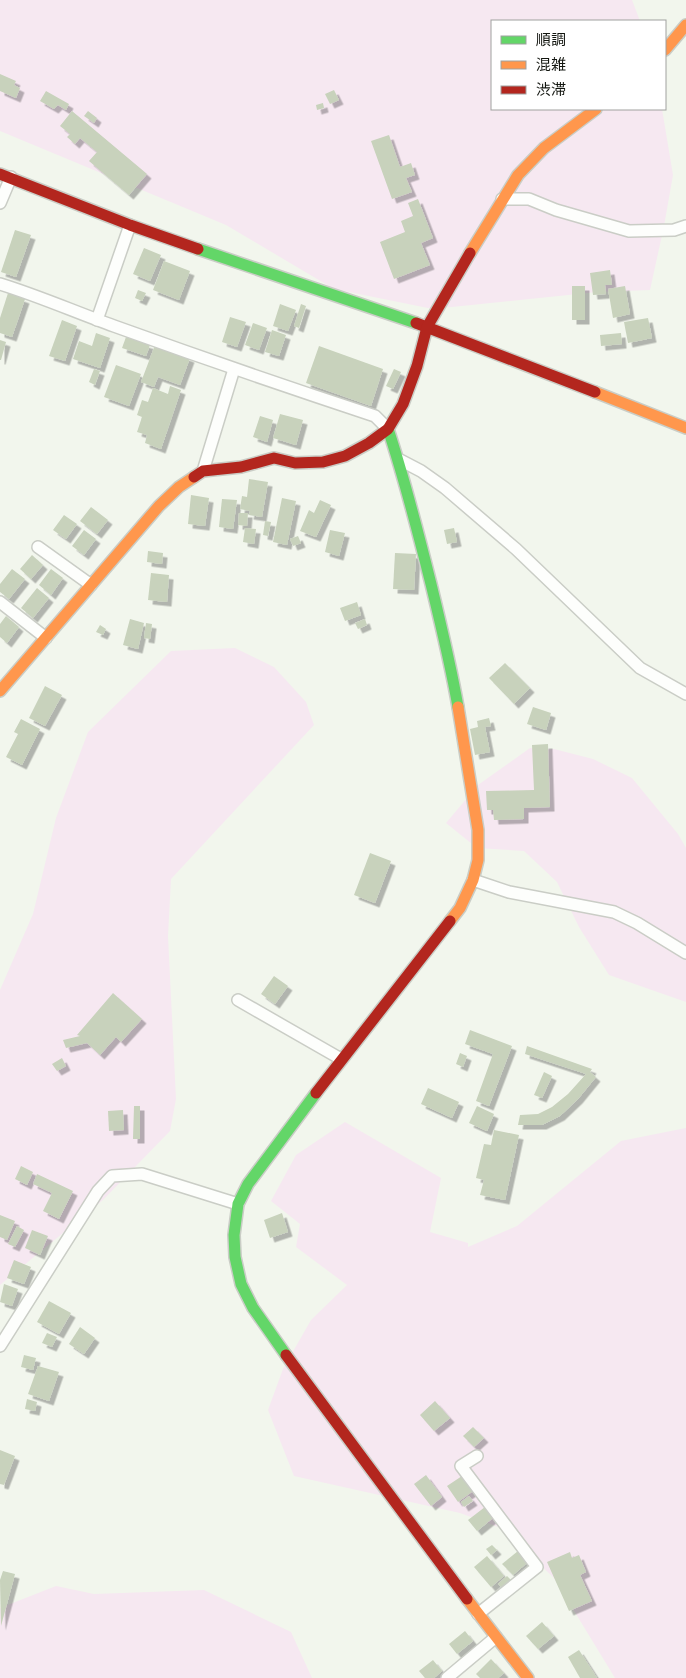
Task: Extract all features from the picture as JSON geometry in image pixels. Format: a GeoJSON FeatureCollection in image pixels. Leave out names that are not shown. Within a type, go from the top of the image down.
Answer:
{"type":"FeatureCollection","features":[{"type":"Feature","properties":{"kind":"street"},"geometry":{"type":"LineString","coordinates":[[666,49],[686,25]]}},
{"type":"Feature","properties":{"kind":"street"},"geometry":{"type":"LineString","coordinates":[[0,690],[159,506],[179,487],[203,471],[241,467],[274,458],[295,463],[323,462],[344,456],[369,443],[388,429],[403,404],[417,366],[427,327],[502,199],[518,175],[544,148],[595,110]]}},
{"type":"Feature","properties":{"kind":"street"},"geometry":{"type":"LineString","coordinates":[[0,203],[5,176],[130,225],[427,327],[686,428]]}},
{"type":"Feature","properties":{"kind":"street"},"geometry":{"type":"LineString","coordinates":[[502,199],[529,199],[556,210],[629,231],[674,230],[686,226]]}},
{"type":"Feature","properties":{"kind":"street"},"geometry":{"type":"LineString","coordinates":[[97,320],[130,225]]}},
{"type":"Feature","properties":{"kind":"street"},"geometry":{"type":"LineString","coordinates":[[0,284],[44,298],[97,320],[234,369],[375,416],[388,429],[398,458],[425,560],[451,668],[478,830],[478,860],[473,880],[460,908],[341,1059],[269,1153],[248,1184],[238,1204],[234,1235],[235,1257],[241,1284],[253,1308],[277,1343],[478,1614],[528,1678]]}},
{"type":"Feature","properties":{"kind":"street"},"geometry":{"type":"LineString","coordinates":[[203,471],[234,369]]}},
{"type":"Feature","properties":{"kind":"street"},"geometry":{"type":"LineString","coordinates":[[398,458],[445,488],[509,542],[640,668],[686,694]]}},
{"type":"Feature","properties":{"kind":"street"},"geometry":{"type":"LineString","coordinates":[[38,547],[91,585]]}},
{"type":"Feature","properties":{"kind":"street"},"geometry":{"type":"LineString","coordinates":[[0,602],[46,638]]}},
{"type":"Feature","properties":{"kind":"street"},"geometry":{"type":"LineString","coordinates":[[473,880],[509,892],[614,912],[637,923],[686,953]]}},
{"type":"Feature","properties":{"kind":"street"},"geometry":{"type":"LineString","coordinates":[[238,1000],[341,1059]]}},
{"type":"Feature","properties":{"kind":"street"},"geometry":{"type":"LineString","coordinates":[[0,1346],[92,1199],[112,1176],[142,1174],[238,1204]]}},
{"type":"Feature","properties":{"kind":"street"},"geometry":{"type":"LineString","coordinates":[[477,1456],[462,1466],[536,1567],[478,1614]]}},
{"type":"Feature","properties":{"kind":"street"},"geometry":{"type":"LineString","coordinates":[[447,1678],[496,1637]]}},
{"type":"Feature","properties":{"kind":"shaded area"},"geometry":{"type":"Polygon","coordinates":[[[0,0],[632,0],[640,20],[491,20],[491,110],[662,110],[673,175],[650,290],[597,292],[428,308],[334,289],[226,225],[0,131],[0,0]]]}},
{"type":"Feature","properties":{"kind":"shaded area"},"geometry":{"type":"Polygon","coordinates":[[[235,648],[274,667],[306,702],[314,725],[171,879],[168,936],[176,1099],[170,1131],[103,1200],[0,1285],[0,990],[33,914],[56,818],[88,732],[171,651],[235,648]]]}},
{"type":"Feature","properties":{"kind":"shaded area"},"geometry":{"type":"Polygon","coordinates":[[[530,748],[554,749],[593,759],[632,778],[678,834],[686,848],[686,1002],[609,975],[579,927],[557,882],[524,851],[477,848],[446,823],[478,785],[530,748]]]}},
{"type":"Feature","properties":{"kind":"shaded area"},"geometry":{"type":"Polygon","coordinates":[[[345,1122],[441,1178],[430,1232],[468,1243],[468,1247],[517,1226],[621,1141],[686,1128],[686,1678],[615,1678],[554,1578],[501,1528],[460,1513],[294,1476],[268,1410],[283,1369],[311,1320],[347,1285],[296,1247],[300,1224],[271,1201],[296,1155],[345,1122]]]}},
{"type":"Feature","properties":{"kind":"shaded area"},"geometry":{"type":"Polygon","coordinates":[[[56,1586],[94,1594],[204,1590],[291,1632],[312,1678],[0,1678],[0,1608],[56,1586]]]}},
{"type":"Feature","properties":{"kind":"building"},"geometry":{"type":"Polygon","coordinates":[[[0,74],[16,81],[14,85],[20,88],[16,98],[0,91],[0,74]]]}},
{"type":"Feature","properties":{"kind":"building"},"geometry":{"type":"Polygon","coordinates":[[[334,90],[339,100],[330,104],[325,94],[334,90]]]}},
{"type":"Feature","properties":{"kind":"building"},"geometry":{"type":"Polygon","coordinates":[[[46,91],[69,104],[66,110],[58,105],[54,109],[40,101],[46,91]]]}},
{"type":"Feature","properties":{"kind":"building"},"geometry":{"type":"Polygon","coordinates":[[[323,103],[324,108],[317,110],[316,105],[323,103]]]}},
{"type":"Feature","properties":{"kind":"building"},"geometry":{"type":"Polygon","coordinates":[[[72,111],[147,174],[129,195],[89,161],[97,152],[80,138],[75,144],[67,137],[70,134],[60,126],[72,111]]]}},
{"type":"Feature","properties":{"kind":"building"},"geometry":{"type":"Polygon","coordinates":[[[88,111],[97,118],[94,123],[84,116],[88,111]]]}},
{"type":"Feature","properties":{"kind":"building"},"geometry":{"type":"Polygon","coordinates":[[[389,135],[400,167],[411,163],[415,175],[406,178],[412,192],[392,199],[371,141],[389,135]]]}},
{"type":"Feature","properties":{"kind":"building"},"geometry":{"type":"Polygon","coordinates":[[[418,199],[433,238],[421,243],[430,265],[394,279],[380,242],[405,232],[401,221],[413,216],[408,203],[418,199]]]}},
{"type":"Feature","properties":{"kind":"building"},"geometry":{"type":"Polygon","coordinates":[[[15,230],[31,235],[16,277],[1,272],[15,230]]]}},
{"type":"Feature","properties":{"kind":"building"},"geometry":{"type":"Polygon","coordinates":[[[144,248],[161,255],[150,281],[133,274],[144,248]]]}},
{"type":"Feature","properties":{"kind":"building"},"geometry":{"type":"Polygon","coordinates":[[[164,261],[190,271],[179,300],[153,290],[164,261]]]}},
{"type":"Feature","properties":{"kind":"building"},"geometry":{"type":"Polygon","coordinates":[[[610,270],[612,285],[605,285],[606,294],[593,295],[590,273],[610,270]]]}},
{"type":"Feature","properties":{"kind":"building"},"geometry":{"type":"Polygon","coordinates":[[[572,286],[585,286],[585,320],[572,320],[572,286]]]}},
{"type":"Feature","properties":{"kind":"building"},"geometry":{"type":"Polygon","coordinates":[[[625,286],[630,314],[613,318],[608,289],[625,286]]]}},
{"type":"Feature","properties":{"kind":"building"},"geometry":{"type":"Polygon","coordinates":[[[138,290],[146,293],[142,301],[135,298],[138,290]]]}},
{"type":"Feature","properties":{"kind":"building"},"geometry":{"type":"Polygon","coordinates":[[[8,293],[25,299],[12,337],[0,333],[0,318],[8,293]]]}},
{"type":"Feature","properties":{"kind":"building"},"geometry":{"type":"Polygon","coordinates":[[[280,304],[296,310],[288,331],[273,326],[280,304]]]}},
{"type":"Feature","properties":{"kind":"building"},"geometry":{"type":"Polygon","coordinates":[[[301,304],[306,306],[299,328],[294,326],[301,304]]]}},
{"type":"Feature","properties":{"kind":"building"},"geometry":{"type":"Polygon","coordinates":[[[230,317],[246,322],[237,347],[222,342],[230,317]]]}},
{"type":"Feature","properties":{"kind":"building"},"geometry":{"type":"Polygon","coordinates":[[[648,318],[652,338],[628,343],[624,322],[648,318]]]}},
{"type":"Feature","properties":{"kind":"building"},"geometry":{"type":"Polygon","coordinates":[[[62,320],[77,326],[65,361],[49,356],[62,320]]]}},
{"type":"Feature","properties":{"kind":"building"},"geometry":{"type":"Polygon","coordinates":[[[253,323],[267,328],[259,350],[245,345],[253,323]]]}},
{"type":"Feature","properties":{"kind":"building"},"geometry":{"type":"Polygon","coordinates":[[[272,330],[286,335],[279,356],[265,352],[272,330]]]}},
{"type":"Feature","properties":{"kind":"building"},"geometry":{"type":"Polygon","coordinates":[[[96,333],[110,338],[100,368],[73,359],[79,341],[92,346],[96,333]]]}},
{"type":"Feature","properties":{"kind":"building"},"geometry":{"type":"Polygon","coordinates":[[[621,333],[622,344],[601,346],[600,335],[621,333]]]}},
{"type":"Feature","properties":{"kind":"building"},"geometry":{"type":"Polygon","coordinates":[[[126,337],[150,345],[146,356],[122,348],[126,337]]]}},
{"type":"Feature","properties":{"kind":"building"},"geometry":{"type":"Polygon","coordinates":[[[0,340],[6,342],[1,360],[0,360],[0,340]]]}},
{"type":"Feature","properties":{"kind":"building"},"geometry":{"type":"Polygon","coordinates":[[[155,345],[190,358],[180,385],[158,377],[154,387],[141,382],[155,345]]]}},
{"type":"Feature","properties":{"kind":"building"},"geometry":{"type":"Polygon","coordinates":[[[319,346],[383,369],[371,406],[306,383],[319,346]]]}},
{"type":"Feature","properties":{"kind":"building"},"geometry":{"type":"Polygon","coordinates":[[[116,365],[141,374],[129,406],[104,397],[116,365]]]}},
{"type":"Feature","properties":{"kind":"building"},"geometry":{"type":"Polygon","coordinates":[[[94,369],[100,371],[95,385],[89,382],[94,369]]]}},
{"type":"Feature","properties":{"kind":"building"},"geometry":{"type":"Polygon","coordinates":[[[394,369],[401,372],[393,389],[386,386],[394,369]]]}},
{"type":"Feature","properties":{"kind":"building"},"geometry":{"type":"Polygon","coordinates":[[[170,386],[181,390],[161,449],[145,443],[147,435],[137,432],[142,417],[137,415],[142,400],[148,402],[153,388],[168,394],[170,386]]]}},
{"type":"Feature","properties":{"kind":"building"},"geometry":{"type":"Polygon","coordinates":[[[280,414],[303,420],[296,445],[273,438],[280,414]]]}},
{"type":"Feature","properties":{"kind":"building"},"geometry":{"type":"Polygon","coordinates":[[[260,416],[273,420],[267,442],[253,437],[260,416]]]}},
{"type":"Feature","properties":{"kind":"building"},"geometry":{"type":"Polygon","coordinates":[[[249,479],[268,482],[262,517],[249,515],[250,511],[240,509],[242,496],[247,497],[249,479]]]}},
{"type":"Feature","properties":{"kind":"building"},"geometry":{"type":"Polygon","coordinates":[[[191,495],[209,498],[205,526],[188,524],[191,495]]]}},
{"type":"Feature","properties":{"kind":"building"},"geometry":{"type":"Polygon","coordinates":[[[282,498],[296,501],[287,545],[273,542],[282,498]]]}},
{"type":"Feature","properties":{"kind":"building"},"geometry":{"type":"Polygon","coordinates":[[[222,499],[237,500],[233,529],[219,527],[222,499]]]}},
{"type":"Feature","properties":{"kind":"building"},"geometry":{"type":"Polygon","coordinates":[[[320,500],[331,505],[316,537],[300,531],[309,510],[314,513],[320,500]]]}},
{"type":"Feature","properties":{"kind":"building"},"geometry":{"type":"Polygon","coordinates":[[[91,507],[108,520],[97,534],[80,521],[91,507]]]}},
{"type":"Feature","properties":{"kind":"building"},"geometry":{"type":"Polygon","coordinates":[[[239,513],[248,513],[247,526],[238,525],[239,513]]]}},
{"type":"Feature","properties":{"kind":"building"},"geometry":{"type":"Polygon","coordinates":[[[64,515],[77,524],[66,539],[53,530],[64,515]]]}},
{"type":"Feature","properties":{"kind":"building"},"geometry":{"type":"Polygon","coordinates":[[[265,521],[271,522],[268,536],[263,535],[265,521]]]}},
{"type":"Feature","properties":{"kind":"building"},"geometry":{"type":"Polygon","coordinates":[[[245,528],[256,529],[254,544],[243,542],[245,528]]]}},
{"type":"Feature","properties":{"kind":"building"},"geometry":{"type":"Polygon","coordinates":[[[454,528],[457,542],[447,544],[444,530],[454,528]]]}},
{"type":"Feature","properties":{"kind":"building"},"geometry":{"type":"Polygon","coordinates":[[[84,530],[96,539],[84,555],[72,546],[84,530]]]}},
{"type":"Feature","properties":{"kind":"building"},"geometry":{"type":"Polygon","coordinates":[[[330,530],[345,533],[339,556],[325,552],[330,530]]]}},
{"type":"Feature","properties":{"kind":"building"},"geometry":{"type":"Polygon","coordinates":[[[298,536],[301,543],[293,546],[290,539],[298,536]]]}},
{"type":"Feature","properties":{"kind":"building"},"geometry":{"type":"Polygon","coordinates":[[[148,551],[163,553],[162,564],[147,562],[148,551]]]}},
{"type":"Feature","properties":{"kind":"building"},"geometry":{"type":"Polygon","coordinates":[[[395,553],[416,554],[414,590],[393,589],[395,553]]]}},
{"type":"Feature","properties":{"kind":"building"},"geometry":{"type":"Polygon","coordinates":[[[32,555],[43,565],[31,579],[20,569],[32,555]]]}},
{"type":"Feature","properties":{"kind":"building"},"geometry":{"type":"Polygon","coordinates":[[[12,569],[25,579],[9,599],[0,592],[0,584],[12,569]]]}},
{"type":"Feature","properties":{"kind":"building"},"geometry":{"type":"Polygon","coordinates":[[[51,569],[63,578],[51,595],[39,585],[51,569]]]}},
{"type":"Feature","properties":{"kind":"building"},"geometry":{"type":"Polygon","coordinates":[[[151,573],[169,575],[167,602],[148,600],[151,573]]]}},
{"type":"Feature","properties":{"kind":"building"},"geometry":{"type":"Polygon","coordinates":[[[37,588],[49,598],[33,618],[21,608],[37,588]]]}},
{"type":"Feature","properties":{"kind":"building"},"geometry":{"type":"Polygon","coordinates":[[[357,602],[361,615],[345,621],[340,608],[357,602]]]}},
{"type":"Feature","properties":{"kind":"building"},"geometry":{"type":"Polygon","coordinates":[[[6,616],[19,627],[7,643],[0,637],[0,624],[6,616]]]}},
{"type":"Feature","properties":{"kind":"building"},"geometry":{"type":"Polygon","coordinates":[[[130,619],[144,623],[138,649],[123,645],[130,619]]]}},
{"type":"Feature","properties":{"kind":"building"},"geometry":{"type":"Polygon","coordinates":[[[365,619],[367,625],[358,629],[355,623],[365,619]]]}},
{"type":"Feature","properties":{"kind":"building"},"geometry":{"type":"Polygon","coordinates":[[[146,623],[152,624],[150,639],[144,638],[146,623]]]}},
{"type":"Feature","properties":{"kind":"building"},"geometry":{"type":"Polygon","coordinates":[[[100,625],[106,629],[103,635],[96,632],[100,625]]]}},
{"type":"Feature","properties":{"kind":"building"},"geometry":{"type":"Polygon","coordinates":[[[505,663],[530,688],[514,704],[489,678],[505,663]]]}},
{"type":"Feature","properties":{"kind":"building"},"geometry":{"type":"Polygon","coordinates":[[[45,686],[62,695],[45,726],[29,718],[45,686]]]}},
{"type":"Feature","properties":{"kind":"building"},"geometry":{"type":"Polygon","coordinates":[[[533,707],[551,713],[546,730],[527,724],[533,707]]]}},
{"type":"Feature","properties":{"kind":"building"},"geometry":{"type":"Polygon","coordinates":[[[489,718],[491,726],[485,727],[490,752],[475,755],[470,729],[478,727],[477,721],[489,718]]]}},
{"type":"Feature","properties":{"kind":"building"},"geometry":{"type":"Polygon","coordinates":[[[21,719],[40,729],[22,765],[6,757],[18,734],[14,732],[21,719]]]}},
{"type":"Feature","properties":{"kind":"building"},"geometry":{"type":"Polygon","coordinates":[[[548,744],[550,807],[524,808],[524,819],[494,820],[493,810],[487,810],[486,791],[534,790],[532,745],[548,744]]]}},
{"type":"Feature","properties":{"kind":"building"},"geometry":{"type":"Polygon","coordinates":[[[370,853],[391,861],[375,903],[354,895],[370,853]]]}},
{"type":"Feature","properties":{"kind":"building"},"geometry":{"type":"Polygon","coordinates":[[[274,976],[288,986],[275,1004],[261,994],[274,976]]]}},
{"type":"Feature","properties":{"kind":"building"},"geometry":{"type":"Polygon","coordinates":[[[113,993],[142,1019],[121,1042],[116,1037],[100,1055],[87,1043],[66,1048],[63,1040],[80,1036],[77,1035],[113,993]]]}},
{"type":"Feature","properties":{"kind":"building"},"geometry":{"type":"Polygon","coordinates":[[[470,1030],[512,1046],[489,1106],[476,1101],[493,1054],[465,1044],[470,1030]]]}},
{"type":"Feature","properties":{"kind":"building"},"geometry":{"type":"Polygon","coordinates":[[[527,1046],[592,1069],[590,1072],[596,1077],[578,1099],[560,1116],[542,1125],[518,1125],[520,1115],[538,1114],[552,1107],[568,1094],[586,1074],[525,1054],[527,1046]]]}},
{"type":"Feature","properties":{"kind":"building"},"geometry":{"type":"Polygon","coordinates":[[[460,1053],[467,1056],[463,1067],[456,1064],[460,1053]]]}},
{"type":"Feature","properties":{"kind":"building"},"geometry":{"type":"Polygon","coordinates":[[[62,1058],[66,1066],[57,1071],[52,1064],[62,1058]]]}},
{"type":"Feature","properties":{"kind":"building"},"geometry":{"type":"Polygon","coordinates":[[[544,1072],[552,1076],[542,1098],[534,1095],[544,1072]]]}},
{"type":"Feature","properties":{"kind":"building"},"geometry":{"type":"Polygon","coordinates":[[[428,1088],[459,1102],[452,1118],[421,1104],[428,1088]]]}},
{"type":"Feature","properties":{"kind":"building"},"geometry":{"type":"Polygon","coordinates":[[[134,1106],[140,1106],[140,1139],[133,1139],[134,1106]]]}},
{"type":"Feature","properties":{"kind":"building"},"geometry":{"type":"Polygon","coordinates":[[[477,1106],[494,1114],[487,1131],[469,1123],[477,1106]]]}},
{"type":"Feature","properties":{"kind":"building"},"geometry":{"type":"Polygon","coordinates":[[[123,1110],[124,1130],[109,1131],[108,1111],[123,1110]]]}},
{"type":"Feature","properties":{"kind":"building"},"geometry":{"type":"Polygon","coordinates":[[[494,1130],[519,1135],[505,1200],[480,1195],[484,1180],[476,1178],[484,1144],[491,1145],[494,1130]]]}},
{"type":"Feature","properties":{"kind":"building"},"geometry":{"type":"Polygon","coordinates":[[[21,1166],[33,1172],[27,1185],[15,1179],[21,1166]]]}},
{"type":"Feature","properties":{"kind":"building"},"geometry":{"type":"Polygon","coordinates":[[[37,1174],[73,1191],[59,1219],[43,1211],[52,1193],[33,1184],[37,1174]]]}},
{"type":"Feature","properties":{"kind":"building"},"geometry":{"type":"Polygon","coordinates":[[[282,1213],[288,1232],[270,1238],[264,1220],[282,1213]]]}},
{"type":"Feature","properties":{"kind":"building"},"geometry":{"type":"Polygon","coordinates":[[[0,1215],[15,1221],[7,1240],[0,1237],[0,1215]]]}},
{"type":"Feature","properties":{"kind":"building"},"geometry":{"type":"Polygon","coordinates":[[[17,1226],[24,1230],[15,1247],[8,1244],[17,1226]]]}},
{"type":"Feature","properties":{"kind":"building"},"geometry":{"type":"Polygon","coordinates":[[[32,1230],[48,1236],[40,1255],[25,1248],[32,1230]]]}},
{"type":"Feature","properties":{"kind":"building"},"geometry":{"type":"Polygon","coordinates":[[[14,1260],[31,1267],[24,1284],[7,1278],[14,1260]]]}},
{"type":"Feature","properties":{"kind":"building"},"geometry":{"type":"Polygon","coordinates":[[[4,1284],[18,1289],[12,1306],[0,1302],[4,1284]]]}},
{"type":"Feature","properties":{"kind":"building"},"geometry":{"type":"Polygon","coordinates":[[[49,1301],[71,1313],[59,1334],[37,1322],[49,1301]]]}},
{"type":"Feature","properties":{"kind":"building"},"geometry":{"type":"Polygon","coordinates":[[[80,1327],[95,1338],[84,1354],[69,1344],[80,1327]]]}},
{"type":"Feature","properties":{"kind":"building"},"geometry":{"type":"Polygon","coordinates":[[[47,1333],[57,1337],[52,1347],[42,1343],[47,1333]]]}},
{"type":"Feature","properties":{"kind":"building"},"geometry":{"type":"Polygon","coordinates":[[[24,1355],[36,1358],[33,1370],[21,1367],[24,1355]]]}},
{"type":"Feature","properties":{"kind":"building"},"geometry":{"type":"Polygon","coordinates":[[[38,1366],[59,1372],[49,1401],[28,1394],[38,1366]]]}},
{"type":"Feature","properties":{"kind":"building"},"geometry":{"type":"Polygon","coordinates":[[[27,1399],[37,1402],[35,1411],[25,1409],[27,1399]]]}},
{"type":"Feature","properties":{"kind":"building"},"geometry":{"type":"Polygon","coordinates":[[[435,1401],[450,1418],[434,1431],[420,1415],[435,1401]]]}},
{"type":"Feature","properties":{"kind":"building"},"geometry":{"type":"Polygon","coordinates":[[[473,1427],[484,1438],[474,1447],[463,1436],[473,1427]]]}},
{"type":"Feature","properties":{"kind":"building"},"geometry":{"type":"Polygon","coordinates":[[[0,1450],[15,1456],[4,1485],[0,1484],[0,1450]]]}},
{"type":"Feature","properties":{"kind":"building"},"geometry":{"type":"Polygon","coordinates":[[[426,1475],[442,1497],[431,1506],[414,1484],[426,1475]]]}},
{"type":"Feature","properties":{"kind":"building"},"geometry":{"type":"Polygon","coordinates":[[[462,1476],[473,1491],[458,1502],[447,1486],[462,1476]]]}},
{"type":"Feature","properties":{"kind":"building"},"geometry":{"type":"Polygon","coordinates":[[[469,1496],[473,1501],[464,1507],[461,1502],[469,1496]]]}},
{"type":"Feature","properties":{"kind":"building"},"geometry":{"type":"Polygon","coordinates":[[[485,1507],[493,1518],[477,1531],[468,1520],[485,1507]]]}},
{"type":"Feature","properties":{"kind":"building"},"geometry":{"type":"Polygon","coordinates":[[[492,1545],[497,1550],[491,1555],[486,1549],[492,1545]]]}},
{"type":"Feature","properties":{"kind":"building"},"geometry":{"type":"Polygon","coordinates":[[[518,1551],[528,1562],[513,1575],[502,1564],[518,1551]]]}},
{"type":"Feature","properties":{"kind":"building"},"geometry":{"type":"Polygon","coordinates":[[[570,1552],[572,1558],[579,1555],[586,1572],[580,1575],[592,1601],[569,1611],[547,1562],[570,1552]]]}},
{"type":"Feature","properties":{"kind":"building"},"geometry":{"type":"Polygon","coordinates":[[[487,1556],[504,1576],[491,1587],[474,1567],[487,1556]]]}},
{"type":"Feature","properties":{"kind":"building"},"geometry":{"type":"Polygon","coordinates":[[[3,1571],[15,1574],[1,1626],[0,1580],[3,1571]]]}},
{"type":"Feature","properties":{"kind":"building"},"geometry":{"type":"Polygon","coordinates":[[[507,1576],[511,1580],[502,1588],[498,1584],[507,1576]]]}},
{"type":"Feature","properties":{"kind":"building"},"geometry":{"type":"Polygon","coordinates":[[[542,1622],[554,1636],[538,1649],[526,1636],[542,1622]]]}},
{"type":"Feature","properties":{"kind":"building"},"geometry":{"type":"Polygon","coordinates":[[[465,1631],[473,1641],[457,1654],[449,1644],[465,1631]]]}},
{"type":"Feature","properties":{"kind":"building"},"geometry":{"type":"Polygon","coordinates":[[[579,1650],[597,1678],[580,1678],[568,1657],[579,1650]]]}},
{"type":"Feature","properties":{"kind":"building"},"geometry":{"type":"Polygon","coordinates":[[[491,1659],[504,1673],[498,1678],[480,1678],[476,1674],[491,1659]]]}},
{"type":"Feature","properties":{"kind":"building"},"geometry":{"type":"Polygon","coordinates":[[[433,1660],[442,1671],[434,1678],[425,1678],[419,1671],[433,1660]]]}},
{"type":"Feature","properties":{"kind":"traffic: fast"},"geometry":{"type":"LineString","coordinates":[[198,249],[416,323]]}},
{"type":"Feature","properties":{"kind":"traffic: fast"},"geometry":{"type":"LineString","coordinates":[[388,429],[406,487],[426,565],[446,646],[458,707]]}},
{"type":"Feature","properties":{"kind":"traffic: fast"},"geometry":{"type":"LineString","coordinates":[[286,1355],[253,1308],[241,1284],[235,1257],[234,1235],[238,1204],[248,1184],[316,1093]]}},
{"type":"Feature","properties":{"kind":"traffic: slow"},"geometry":{"type":"LineString","coordinates":[[666,49],[686,25]]}},
{"type":"Feature","properties":{"kind":"traffic: slow"},"geometry":{"type":"LineString","coordinates":[[470,253],[518,175],[544,148],[595,110]]}},
{"type":"Feature","properties":{"kind":"traffic: slow"},"geometry":{"type":"LineString","coordinates":[[595,392],[686,428]]}},
{"type":"Feature","properties":{"kind":"traffic: slow"},"geometry":{"type":"LineString","coordinates":[[0,691],[159,506],[179,487],[194,477]]}},
{"type":"Feature","properties":{"kind":"traffic: slow"},"geometry":{"type":"LineString","coordinates":[[450,921],[460,908],[473,880],[478,860],[478,830],[458,707]]}},
{"type":"Feature","properties":{"kind":"traffic: slow"},"geometry":{"type":"LineString","coordinates":[[467,1599],[528,1678]]}},
{"type":"Feature","properties":{"kind":"traffic: jam"},"geometry":{"type":"LineString","coordinates":[[0,174],[130,225],[198,249]]}},
{"type":"Feature","properties":{"kind":"traffic: jam"},"geometry":{"type":"LineString","coordinates":[[194,477],[203,471],[241,467],[274,458],[295,463],[323,462],[345,456],[369,443],[388,429],[403,404],[417,366],[427,327],[470,253]]}},
{"type":"Feature","properties":{"kind":"traffic: jam"},"geometry":{"type":"LineString","coordinates":[[416,323],[595,392]]}},
{"type":"Feature","properties":{"kind":"traffic: jam"},"geometry":{"type":"LineString","coordinates":[[316,1093],[450,921]]}},
{"type":"Feature","properties":{"kind":"traffic: jam"},"geometry":{"type":"LineString","coordinates":[[286,1355],[467,1599]]}}]}
